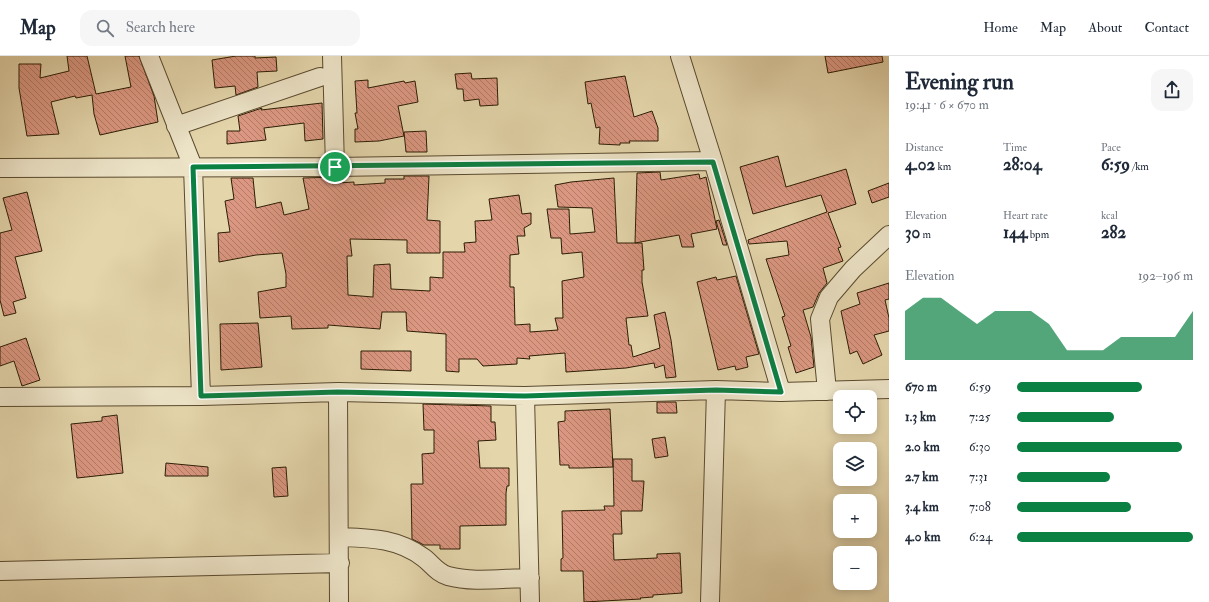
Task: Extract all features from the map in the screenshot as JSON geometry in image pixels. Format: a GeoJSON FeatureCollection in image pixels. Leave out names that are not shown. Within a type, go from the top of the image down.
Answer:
{"type":"FeatureCollection","features":[{"type":"Feature","properties":{"kind":"street"},"geometry":{"type":"LineString","coordinates":[[149,56],[193,167],[201,396]]}},
{"type":"Feature","properties":{"kind":"street"},"geometry":{"type":"LineString","coordinates":[[332,56],[335,167]]}},
{"type":"Feature","properties":{"kind":"street"},"geometry":{"type":"LineString","coordinates":[[680,56],[781,392]]}},
{"type":"Feature","properties":{"kind":"street"},"geometry":{"type":"LineString","coordinates":[[176,126],[320,77]]}},
{"type":"Feature","properties":{"kind":"street"},"geometry":{"type":"LineString","coordinates":[[0,168],[335,167],[713,162]]}},
{"type":"Feature","properties":{"kind":"street"},"geometry":{"type":"LineString","coordinates":[[827,391],[820,319],[829,297],[853,269],[889,236]]}},
{"type":"Feature","properties":{"kind":"street"},"geometry":{"type":"LineString","coordinates":[[0,398],[201,396],[338,392],[525,396],[716,390],[781,392],[889,389]]}},
{"type":"Feature","properties":{"kind":"street"},"geometry":{"type":"LineString","coordinates":[[710,602],[716,390]]}},
{"type":"Feature","properties":{"kind":"street"},"geometry":{"type":"LineString","coordinates":[[338,392],[340,537],[339,602]]}},
{"type":"Feature","properties":{"kind":"street"},"geometry":{"type":"LineString","coordinates":[[525,396],[530,602]]}},
{"type":"Feature","properties":{"kind":"street"},"geometry":{"type":"LineString","coordinates":[[340,537],[379,538],[402,546],[423,558],[435,570],[447,576],[473,579],[530,578]]}},
{"type":"Feature","properties":{"kind":"street"},"geometry":{"type":"LineString","coordinates":[[0,570],[340,563]]}},
{"type":"Feature","properties":{"kind":"building"},"geometry":{"type":"Polygon","coordinates":[[[67,56],[87,56],[96,94],[131,87],[125,56],[139,56],[154,96],[158,122],[100,135],[94,114],[92,95],[76,98],[75,96],[51,102],[59,134],[27,136],[19,88],[19,64],[41,64],[40,78],[69,71],[67,56]]]}},
{"type":"Feature","properties":{"kind":"building"},"geometry":{"type":"Polygon","coordinates":[[[236,56],[255,56],[255,58],[276,57],[277,71],[257,72],[258,87],[236,95],[235,86],[215,88],[212,60],[236,56]]]}},
{"type":"Feature","properties":{"kind":"building"},"geometry":{"type":"Polygon","coordinates":[[[825,56],[882,56],[883,62],[828,73],[825,56]]]}},
{"type":"Feature","properties":{"kind":"building"},"geometry":{"type":"Polygon","coordinates":[[[471,73],[472,79],[497,78],[498,105],[480,106],[479,99],[464,101],[463,89],[457,89],[455,74],[471,73]]]}},
{"type":"Feature","properties":{"kind":"building"},"geometry":{"type":"Polygon","coordinates":[[[625,76],[634,117],[652,111],[658,128],[658,141],[629,141],[630,143],[620,143],[620,145],[599,144],[600,127],[596,128],[591,103],[588,104],[585,82],[625,76]]]}},
{"type":"Feature","properties":{"kind":"building"},"geometry":{"type":"Polygon","coordinates":[[[368,80],[368,88],[404,81],[405,83],[415,81],[418,102],[398,106],[404,136],[379,141],[355,142],[355,129],[358,129],[355,113],[357,113],[355,81],[368,80]]]}},
{"type":"Feature","properties":{"kind":"building"},"geometry":{"type":"Polygon","coordinates":[[[322,103],[323,139],[305,141],[304,123],[264,128],[266,140],[227,144],[227,131],[240,131],[238,116],[262,108],[261,110],[322,103]]]}},
{"type":"Feature","properties":{"kind":"building"},"geometry":{"type":"Polygon","coordinates":[[[426,131],[427,152],[406,152],[404,132],[426,131]]]}},
{"type":"Feature","properties":{"kind":"building"},"geometry":{"type":"Polygon","coordinates":[[[778,156],[786,187],[846,169],[856,204],[828,213],[841,247],[838,248],[843,261],[823,268],[827,283],[819,293],[813,307],[803,310],[811,337],[814,367],[796,373],[788,347],[791,346],[782,317],[785,316],[766,259],[789,255],[787,241],[749,244],[748,240],[827,212],[821,195],[753,214],[740,167],[778,156]]]}},
{"type":"Feature","properties":{"kind":"building"},"geometry":{"type":"Polygon","coordinates":[[[660,172],[661,180],[699,174],[700,179],[706,177],[717,229],[691,234],[694,247],[682,247],[679,235],[635,243],[637,173],[660,172]]]}},
{"type":"Feature","properties":{"kind":"building"},"geometry":{"type":"Polygon","coordinates":[[[404,176],[429,176],[427,220],[440,221],[440,253],[407,253],[407,240],[350,239],[352,256],[347,256],[348,295],[373,297],[374,265],[390,264],[391,289],[430,291],[430,277],[443,278],[443,252],[465,252],[464,243],[476,242],[475,221],[492,220],[489,199],[519,195],[522,214],[531,213],[531,224],[524,228],[525,236],[517,236],[519,254],[510,255],[510,287],[514,287],[515,325],[530,324],[530,332],[558,330],[555,318],[563,318],[562,281],[584,277],[582,252],[562,254],[561,238],[551,238],[547,209],[569,209],[570,234],[595,232],[592,208],[558,207],[555,185],[614,178],[617,243],[642,243],[644,270],[642,270],[642,282],[648,316],[626,318],[629,345],[631,345],[633,357],[660,348],[654,315],[665,312],[671,340],[676,377],[666,378],[664,365],[655,368],[654,363],[626,368],[566,372],[565,353],[529,356],[530,359],[517,358],[517,364],[483,366],[477,359],[459,359],[459,372],[446,371],[446,334],[407,331],[406,312],[382,312],[380,329],[328,325],[328,328],[292,329],[291,316],[260,318],[258,292],[286,287],[286,274],[282,253],[256,255],[219,262],[218,233],[230,232],[225,201],[234,199],[231,178],[253,178],[256,208],[281,202],[284,215],[309,209],[303,178],[336,177],[337,183],[354,182],[354,185],[385,183],[385,179],[404,179],[404,176]]]}},
{"type":"Feature","properties":{"kind":"building"},"geometry":{"type":"Polygon","coordinates":[[[889,183],[889,197],[872,203],[868,191],[889,183]]]}},
{"type":"Feature","properties":{"kind":"building"},"geometry":{"type":"Polygon","coordinates":[[[27,192],[42,251],[15,257],[26,298],[13,302],[16,313],[4,316],[0,300],[0,233],[12,230],[3,198],[27,192]]]}},
{"type":"Feature","properties":{"kind":"building"},"geometry":{"type":"Polygon","coordinates":[[[719,220],[727,245],[723,245],[716,221],[719,220]]]}},
{"type":"Feature","properties":{"kind":"building"},"geometry":{"type":"Polygon","coordinates":[[[736,276],[759,354],[746,357],[748,367],[736,370],[735,366],[718,370],[697,282],[716,277],[717,280],[736,276]]]}},
{"type":"Feature","properties":{"kind":"building"},"geometry":{"type":"Polygon","coordinates":[[[889,283],[889,299],[885,300],[889,318],[889,331],[874,335],[882,355],[863,364],[857,351],[850,354],[841,311],[860,304],[857,293],[889,283]]]}},
{"type":"Feature","properties":{"kind":"building"},"geometry":{"type":"Polygon","coordinates":[[[258,323],[262,367],[221,370],[220,324],[258,323]]]}},
{"type":"Feature","properties":{"kind":"building"},"geometry":{"type":"Polygon","coordinates":[[[26,338],[40,380],[22,386],[14,361],[0,366],[0,347],[26,338]]]}},
{"type":"Feature","properties":{"kind":"building"},"geometry":{"type":"Polygon","coordinates":[[[361,351],[411,351],[411,371],[361,369],[361,351]]]}},
{"type":"Feature","properties":{"kind":"building"},"geometry":{"type":"Polygon","coordinates":[[[657,402],[676,402],[677,413],[657,413],[657,402]]]}},
{"type":"Feature","properties":{"kind":"building"},"geometry":{"type":"Polygon","coordinates":[[[423,404],[491,406],[491,422],[495,422],[496,440],[478,441],[480,468],[509,468],[509,486],[507,486],[506,493],[506,525],[460,526],[460,549],[440,549],[440,545],[424,545],[412,539],[411,484],[423,484],[422,454],[434,453],[434,430],[424,430],[423,404]]]}},
{"type":"Feature","properties":{"kind":"building"},"geometry":{"type":"Polygon","coordinates":[[[610,409],[613,467],[569,468],[569,465],[560,465],[558,422],[565,421],[565,411],[610,409]]]}},
{"type":"Feature","properties":{"kind":"building"},"geometry":{"type":"Polygon","coordinates":[[[117,415],[123,473],[77,478],[71,424],[102,421],[102,417],[117,415]]]}},
{"type":"Feature","properties":{"kind":"building"},"geometry":{"type":"Polygon","coordinates":[[[665,437],[668,456],[655,458],[652,439],[665,437]]]}},
{"type":"Feature","properties":{"kind":"building"},"geometry":{"type":"Polygon","coordinates":[[[613,459],[632,459],[632,481],[644,481],[642,511],[621,511],[622,534],[613,534],[614,560],[657,558],[657,554],[680,553],[682,593],[653,595],[653,597],[640,598],[641,599],[584,602],[583,571],[561,571],[561,559],[563,558],[562,511],[605,510],[604,506],[614,506],[613,459]]]}},
{"type":"Feature","properties":{"kind":"building"},"geometry":{"type":"Polygon","coordinates":[[[166,463],[208,467],[208,476],[165,476],[166,463]]]}},
{"type":"Feature","properties":{"kind":"building"},"geometry":{"type":"Polygon","coordinates":[[[286,467],[288,496],[274,497],[272,468],[286,467]]]}},
{"type":"Feature","properties":{"kind":"route"},"geometry":{"type":"LineString","coordinates":[[713,162],[781,392],[716,390],[525,396],[338,392],[201,396],[193,167],[335,167],[713,162]]}}]}
